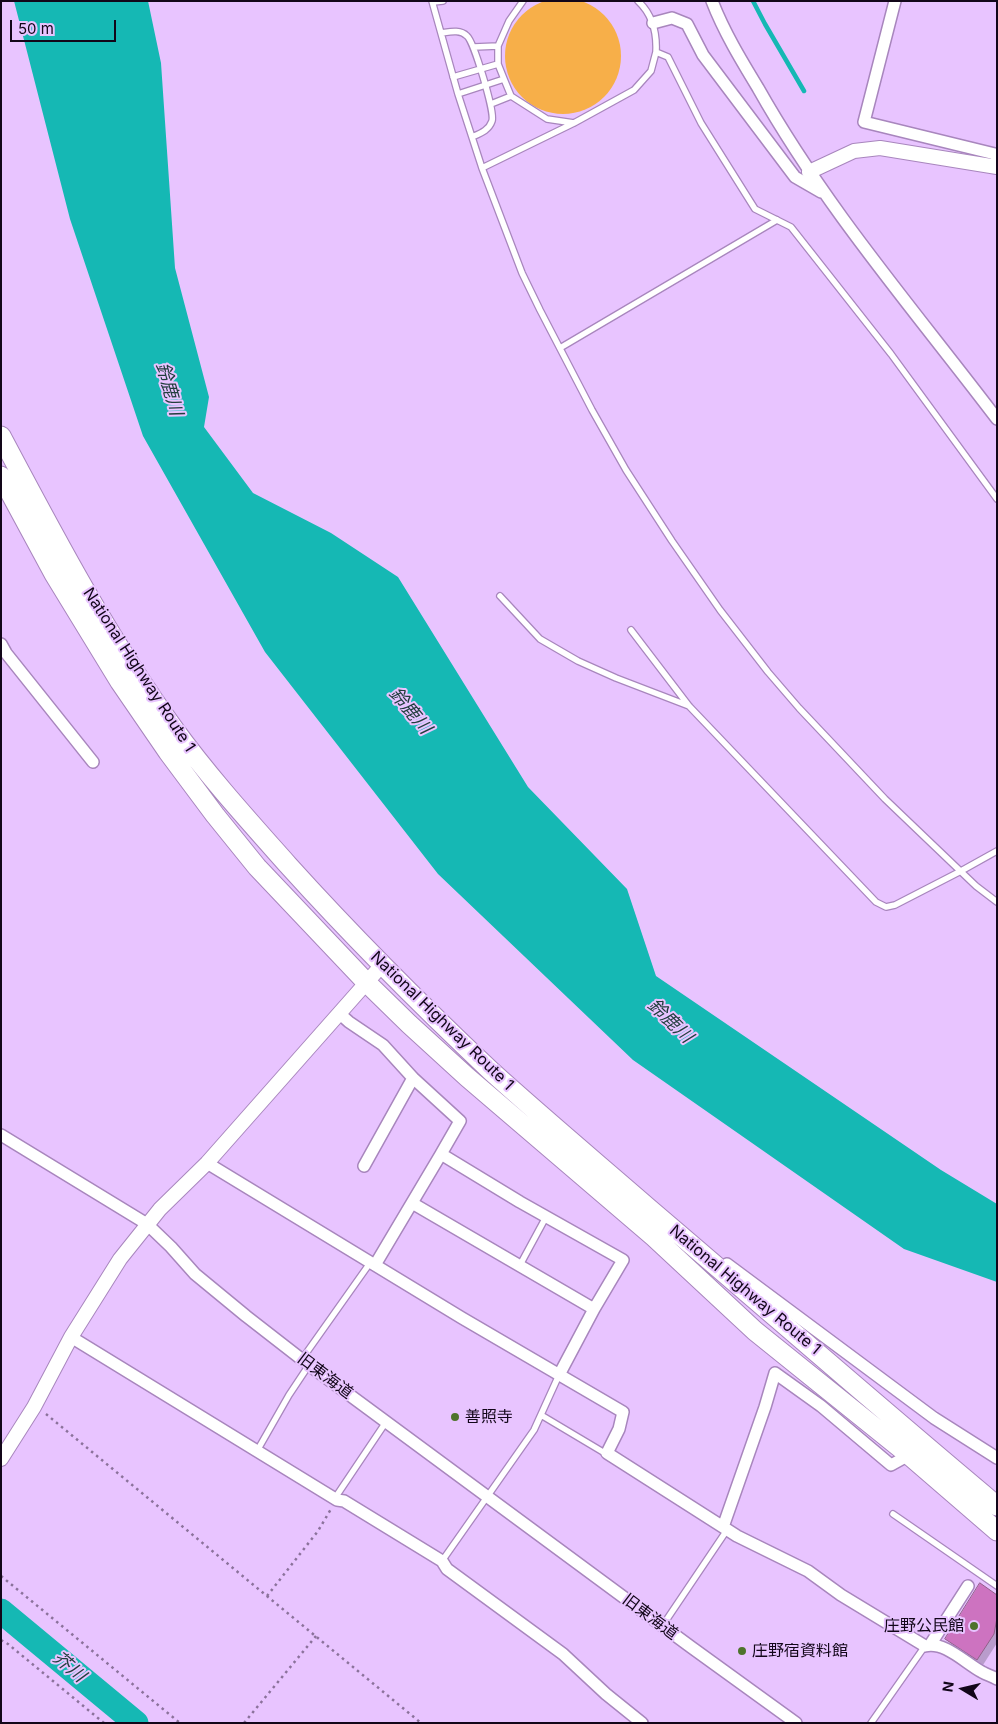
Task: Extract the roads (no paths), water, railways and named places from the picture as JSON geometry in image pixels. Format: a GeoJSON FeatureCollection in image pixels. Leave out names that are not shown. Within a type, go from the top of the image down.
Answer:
{"type":"FeatureCollection","features":[{"type":"Feature","properties":{"kind":"highway","name":"National Highway Route 1"},"geometry":{"type":"LineString","coordinates":[[1,436],[100,616],[174,730],[249,822],[321,901],[382,965],[494,1073],[769,1312],[997,1506]]}},
{"type":"Feature","properties":{"kind":"highway","name":"National Highway Route 1"},"geometry":{"type":"LineString","coordinates":[[1,476],[59,583],[120,682],[214,815],[257,867],[366,982],[467,1077],[654,1238],[755,1331],[909,1455],[997,1531]]}},
{"type":"Feature","properties":{"kind":"street"},"geometry":{"type":"LineString","coordinates":[[712,1],[721,24],[780,127],[809,172],[997,420]]}},
{"type":"Feature","properties":{"kind":"street"},"geometry":{"type":"LineString","coordinates":[[895,1],[864,122],[975,148],[995,154],[997,160]]}},
{"type":"Feature","properties":{"kind":"street"},"geometry":{"type":"LineString","coordinates":[[653,23],[672,18],[687,24],[703,55],[795,177],[825,194]]}},
{"type":"Feature","properties":{"kind":"street"},"geometry":{"type":"LineString","coordinates":[[809,172],[854,151],[880,148],[997,167]]}},
{"type":"Feature","properties":{"kind":"street"},"geometry":{"type":"LineString","coordinates":[[1,664],[4,648]]}},
{"type":"Feature","properties":{"kind":"street"},"geometry":{"type":"LineString","coordinates":[[4,648],[93,762]]}},
{"type":"Feature","properties":{"kind":"street"},"geometry":{"type":"LineString","coordinates":[[1,1459],[34,1407],[71,1338],[143,1222],[207,1163],[382,965]]}},
{"type":"Feature","properties":{"kind":"street"},"geometry":{"type":"LineString","coordinates":[[339,1013],[383,1045],[413,1078],[460,1120],[412,1203],[372,1264]]}},
{"type":"Feature","properties":{"kind":"street"},"geometry":{"type":"LineString","coordinates":[[364,1166],[413,1078]]}},
{"type":"Feature","properties":{"kind":"street","name":"旧東海道"},"geometry":{"type":"LineString","coordinates":[[1,1135],[143,1222],[171,1247],[195,1274],[246,1316],[386,1422],[796,1723]]}},
{"type":"Feature","properties":{"kind":"street"},"geometry":{"type":"LineString","coordinates":[[441,1154],[546,1217],[623,1260],[594,1309],[559,1375]]}},
{"type":"Feature","properties":{"kind":"street"},"geometry":{"type":"LineString","coordinates":[[207,1163],[372,1264],[622,1412],[619,1428],[608,1453],[725,1528],[808,1572],[841,1595],[927,1645],[942,1647],[983,1673],[996,1677]]}},
{"type":"Feature","properties":{"kind":"street"},"geometry":{"type":"LineString","coordinates":[[412,1203],[594,1309]]}},
{"type":"Feature","properties":{"kind":"street"},"geometry":{"type":"LineString","coordinates":[[654,1212],[934,1418],[997,1458]]}},
{"type":"Feature","properties":{"kind":"street"},"geometry":{"type":"LineString","coordinates":[[71,1338],[336,1499],[344,1500],[442,1561],[447,1569],[563,1654],[606,1694],[642,1723]]}},
{"type":"Feature","properties":{"kind":"street"},"geometry":{"type":"LineString","coordinates":[[725,1528],[775,1373],[821,1406],[891,1465],[909,1455]]}},
{"type":"Feature","properties":{"kind":"street"},"geometry":{"type":"LineString","coordinates":[[927,1645],[968,1586]]}},
{"type":"Feature","properties":{"kind":"lane"},"geometry":{"type":"LineString","coordinates":[[444,1],[432,2],[453,77],[482,168],[522,273],[592,410],[626,470],[720,610],[768,672],[833,745],[885,799],[976,886],[997,902]]}},
{"type":"Feature","properties":{"kind":"lane"},"geometry":{"type":"LineString","coordinates":[[523,1],[509,21],[498,46],[498,64],[511,96],[547,119],[574,123]]}},
{"type":"Feature","properties":{"kind":"lane"},"geometry":{"type":"LineString","coordinates":[[482,168],[574,123],[634,90],[651,72],[657,38],[645,4],[638,1]]}},
{"type":"Feature","properties":{"kind":"lane"},"geometry":{"type":"LineString","coordinates":[[441,33],[456,31],[467,35],[474,46],[486,85],[493,118],[489,128],[472,137]]}},
{"type":"Feature","properties":{"kind":"lane"},"geometry":{"type":"LineString","coordinates":[[474,46],[498,46]]}},
{"type":"Feature","properties":{"kind":"lane"},"geometry":{"type":"LineString","coordinates":[[656,52],[668,57],[701,124],[755,209],[791,227],[886,347],[997,499]]}},
{"type":"Feature","properties":{"kind":"lane"},"geometry":{"type":"LineString","coordinates":[[453,77],[498,64]]}},
{"type":"Feature","properties":{"kind":"lane"},"geometry":{"type":"LineString","coordinates":[[458,94],[504,79]]}},
{"type":"Feature","properties":{"kind":"lane"},"geometry":{"type":"LineString","coordinates":[[491,104],[511,96]]}},
{"type":"Feature","properties":{"kind":"lane"},"geometry":{"type":"LineString","coordinates":[[560,348],[777,220]]}},
{"type":"Feature","properties":{"kind":"lane"},"geometry":{"type":"LineString","coordinates":[[500,596],[540,639],[616,678],[689,706]]}},
{"type":"Feature","properties":{"kind":"lane"},"geometry":{"type":"LineString","coordinates":[[631,630],[689,706],[876,902],[886,907],[895,904],[997,851]]}},
{"type":"Feature","properties":{"kind":"lane"},"geometry":{"type":"LineString","coordinates":[[520,1266],[546,1217]]}},
{"type":"Feature","properties":{"kind":"lane"},"geometry":{"type":"LineString","coordinates":[[257,1451],[306,1362],[372,1264]]}},
{"type":"Feature","properties":{"kind":"lane"},"geometry":{"type":"LineString","coordinates":[[442,1561],[534,1430],[559,1375]]}},
{"type":"Feature","properties":{"kind":"lane"},"geometry":{"type":"LineString","coordinates":[[541,1415],[602,1452],[608,1453]]}},
{"type":"Feature","properties":{"kind":"lane"},"geometry":{"type":"LineString","coordinates":[[336,1499],[386,1422]]}},
{"type":"Feature","properties":{"kind":"lane"},"geometry":{"type":"LineString","coordinates":[[892,1514],[997,1586]]}},
{"type":"Feature","properties":{"kind":"lane"},"geometry":{"type":"LineString","coordinates":[[663,1625],[725,1528]]}},
{"type":"Feature","properties":{"kind":"lane"},"geometry":{"type":"LineString","coordinates":[[871,1723],[927,1645]]}},
{"type":"Feature","properties":{"kind":"water","name":"鈴鹿川"},"geometry":{"type":"Polygon","coordinates":[[[14,1],[148,1],[161,63],[175,268],[209,397],[204,427],[253,493],[331,533],[398,577],[528,787],[627,889],[656,976],[941,1170],[997,1204],[997,1282],[904,1249],[633,1060],[438,874],[265,652],[143,436],[70,219],[14,1]]]}},
{"type":"Feature","properties":{"kind":"waterway"},"geometry":{"type":"LineString","coordinates":[[753,1],[804,91]]}},
{"type":"Feature","properties":{"kind":"waterway","name":"芥川"},"geometry":{"type":"LineString","coordinates":[[1,1611],[136,1723]]}},
{"type":"Feature","properties":{"kind":"place","name":"善照寺"},"geometry":{"type":"Point","coordinates":[455,1417]}},
{"type":"Feature","properties":{"kind":"place","name":"庄野公民館"},"geometry":{"type":"Point","coordinates":[974,1626]}},
{"type":"Feature","properties":{"kind":"place","name":"庄野宿資料館"},"geometry":{"type":"Point","coordinates":[742,1651]}}]}
